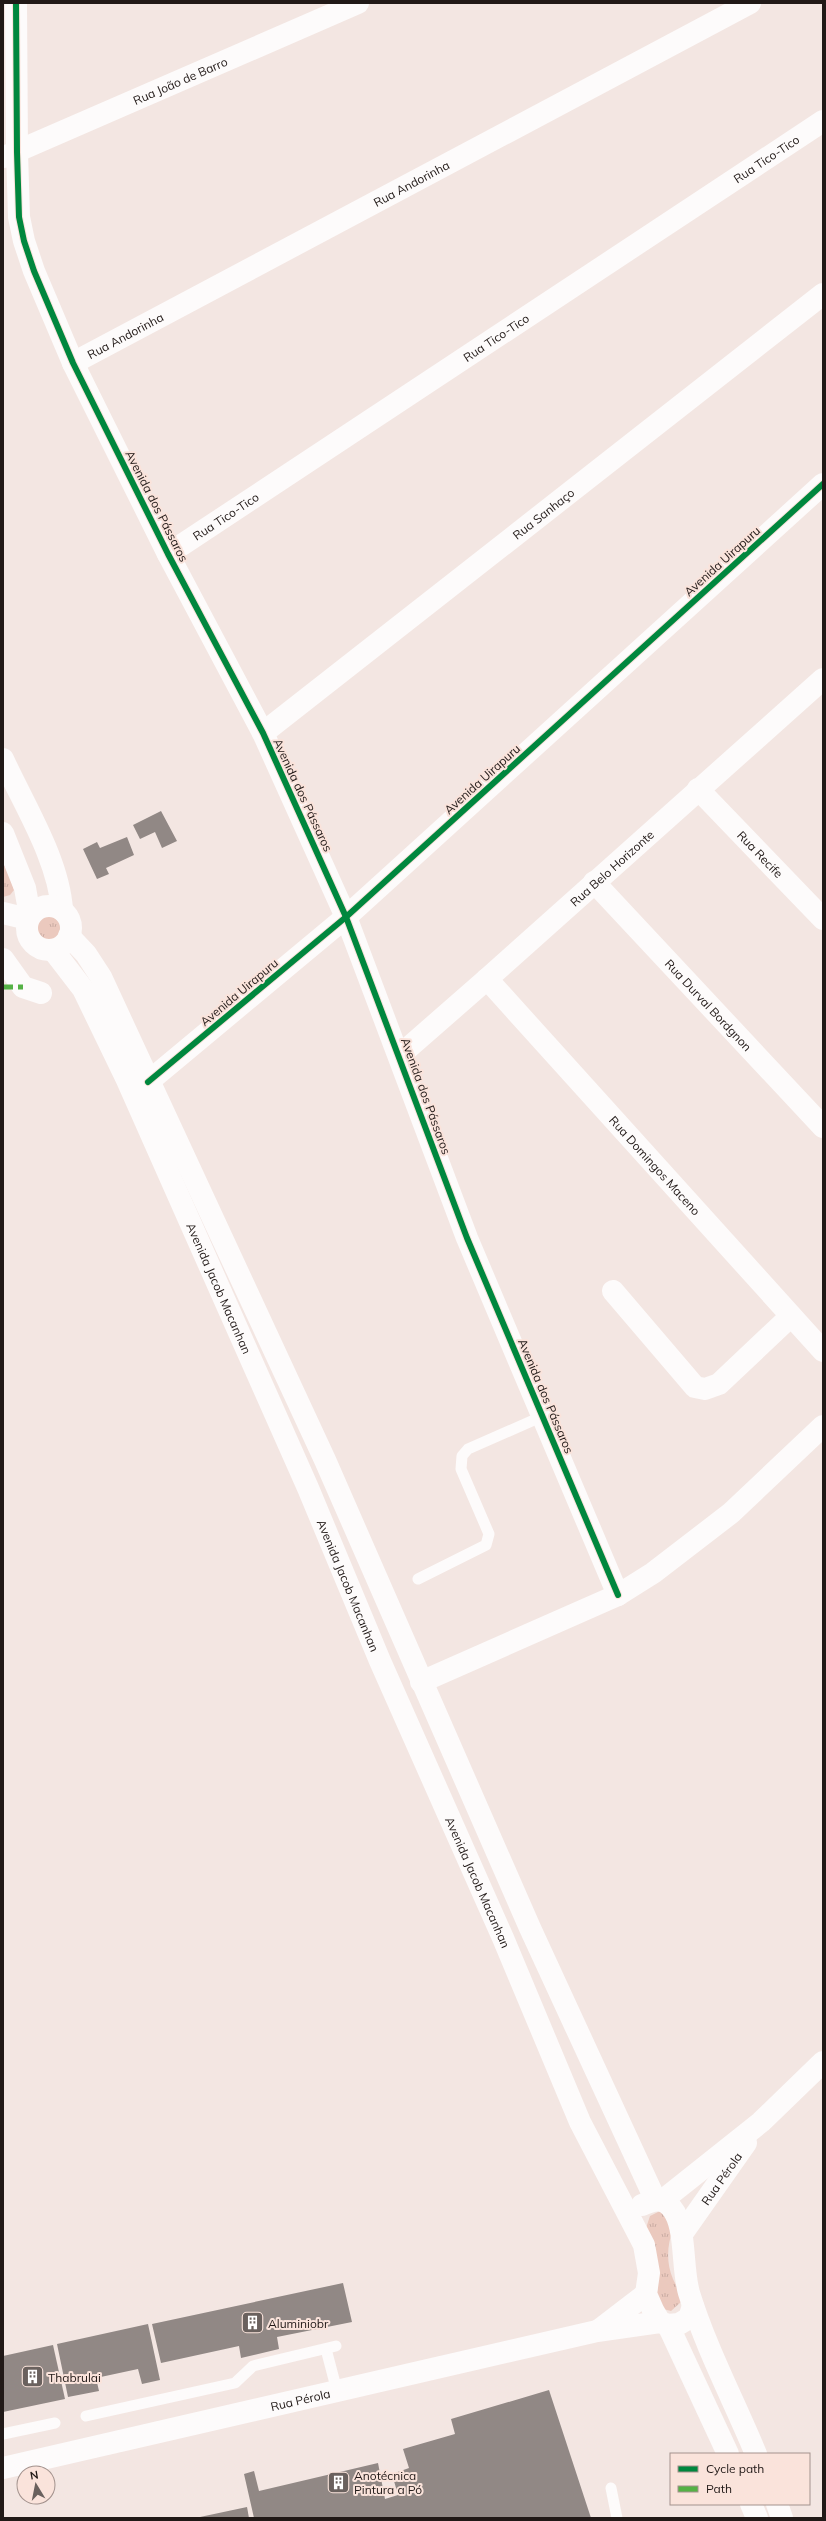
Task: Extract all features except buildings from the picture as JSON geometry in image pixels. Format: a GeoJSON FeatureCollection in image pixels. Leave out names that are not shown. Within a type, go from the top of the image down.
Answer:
{"type":"FeatureCollection","features":[{"type":"Feature","properties":{"kind":"street","name":"Avenida dos Pássaros"},"geometry":{"type":"LineString","coordinates":[[16,3],[10,154],[24,242],[73,364],[168,554],[263,733],[346,917],[467,1238],[618,1595]]}},
{"type":"Feature","properties":{"kind":"street","name":"Rua João de Barro"},"geometry":{"type":"LineString","coordinates":[[10,154],[358,3]]}},
{"type":"Feature","properties":{"kind":"street","name":"Rua Andorinha"},"geometry":{"type":"LineString","coordinates":[[73,364],[750,3]]}},
{"type":"Feature","properties":{"kind":"street","name":"Rua Tico-Tico"},"geometry":{"type":"LineString","coordinates":[[168,554],[823,121]]}},
{"type":"Feature","properties":{"kind":"street","name":"Rua Sanhaço"},"geometry":{"type":"LineString","coordinates":[[263,733],[823,294]]}},
{"type":"Feature","properties":{"kind":"street","name":"Avenida Uirapuru"},"geometry":{"type":"LineString","coordinates":[[148,1082],[346,917],[823,484]]}},
{"type":"Feature","properties":{"kind":"street","name":"Rua Belo Horizonte"},"geometry":{"type":"LineString","coordinates":[[399,1056],[488,979],[698,789],[819,690]]}},
{"type":"Feature","properties":{"kind":"street"},"geometry":{"type":"LineString","coordinates":[[3,759],[48,855],[61,895],[62,910]]}},
{"type":"Feature","properties":{"kind":"street","name":"Rua Recife"},"geometry":{"type":"LineString","coordinates":[[698,789],[823,919]]}},
{"type":"Feature","properties":{"kind":"street"},"geometry":{"type":"LineString","coordinates":[[3,833],[25,888],[29,917],[26,930],[32,943],[45,950],[53,950],[60,947],[69,936],[70,922],[62,910],[55,906],[41,907],[29,917],[3,913]]}},
{"type":"Feature","properties":{"kind":"street","name":"Rua Durval Bordgnon"},"geometry":{"type":"LineString","coordinates":[[594,882],[823,1127]]}},
{"type":"Feature","properties":{"kind":"street","name":"Avenida Jacob Macanhan"},"geometry":{"type":"LineString","coordinates":[[69,936],[86,954],[101,977],[148,1082],[319,1446],[421,1682],[585,2050],[659,2200],[676,2214],[682,2234],[684,2266],[693,2306],[756,2453]]}},
{"type":"Feature","properties":{"kind":"street","name":"Avenida Jacob Macanhan"},"geometry":{"type":"LineString","coordinates":[[53,950],[83,989],[127,1080],[308,1488],[380,1662],[503,1938],[580,2122],[647,2255],[649,2273],[646,2294]]}},
{"type":"Feature","properties":{"kind":"street"},"geometry":{"type":"LineString","coordinates":[[3,959],[23,987],[41,993]]}},
{"type":"Feature","properties":{"kind":"street","name":"Rua Domingos Maceno"},"geometry":{"type":"LineString","coordinates":[[488,979],[823,1350]]}},
{"type":"Feature","properties":{"kind":"street"},"geometry":{"type":"LineString","coordinates":[[613,1291],[695,1387],[705,1390],[719,1384],[791,1316]]}},
{"type":"Feature","properties":{"kind":"street"},"geometry":{"type":"LineString","coordinates":[[421,1682],[618,1595],[653,1573],[731,1513],[823,1426]]}},
{"type":"Feature","properties":{"kind":"street","name":"Rua Pérola"},"geometry":{"type":"LineString","coordinates":[[659,2200],[761,2122],[823,2062]]}},
{"type":"Feature","properties":{"kind":"street","name":"Rua Pérola"},"geometry":{"type":"LineString","coordinates":[[682,2234],[761,2122]]}},
{"type":"Feature","properties":{"kind":"street"},"geometry":{"type":"LineString","coordinates":[[633,2228],[633,2214],[638,2207],[659,2200]]}},
{"type":"Feature","properties":{"kind":"street"},"geometry":{"type":"LineString","coordinates":[[646,2294],[664,2324],[728,2453]]}},
{"type":"Feature","properties":{"kind":"street","name":"Rua Pérola"},"geometry":{"type":"LineString","coordinates":[[597,2331],[646,2294]]}},
{"type":"Feature","properties":{"kind":"street"},"geometry":{"type":"LineString","coordinates":[[664,2324],[679,2324],[689,2318],[693,2306]]}},
{"type":"Feature","properties":{"kind":"street","name":"Rua Pérola"},"geometry":{"type":"LineString","coordinates":[[3,2468],[597,2331],[664,2324]]}},
{"type":"Feature","properties":{"kind":"street"},"geometry":{"type":"LineString","coordinates":[[751,2505],[757,2518]]}},
{"type":"Feature","properties":{"kind":"street"},"geometry":{"type":"LineString","coordinates":[[777,2505],[782,2518]]}},
{"type":"Feature","properties":{"kind":"lane"},"geometry":{"type":"LineString","coordinates":[[418,1579],[486,1545],[489,1534],[461,1469],[462,1456],[468,1449],[543,1416]]}},
{"type":"Feature","properties":{"kind":"lane"},"geometry":{"type":"LineString","coordinates":[[86,2416],[235,2383],[253,2366],[331,2347],[337,2391]]}},
{"type":"Feature","properties":{"kind":"lane"},"geometry":{"type":"LineString","coordinates":[[3,2434],[55,2423]]}},
{"type":"Feature","properties":{"kind":"lane"},"geometry":{"type":"LineString","coordinates":[[611,2488],[617,2518]]}},
{"type":"Feature","properties":{"kind":"green space"},"geometry":{"type":"Polygon","coordinates":[[[3,852],[14,890],[10,895],[3,897],[3,852]]]}},
{"type":"Feature","properties":{"kind":"green space"},"geometry":{"type":"Polygon","coordinates":[[[53,910],[62,915],[66,921],[66,935],[62,941],[53,946],[45,946],[36,941],[32,935],[31,924],[36,915],[42,911],[53,910]]]}},
{"type":"Feature","properties":{"kind":"green space"},"geometry":{"type":"Polygon","coordinates":[[[660,2211],[664,2212],[673,2229],[669,2242],[668,2260],[673,2279],[680,2293],[681,2299],[681,2302],[671,2311],[663,2309],[656,2302],[658,2264],[651,2238],[646,2228],[650,2216],[660,2211]]]}},
{"type":"Feature","properties":{"kind":"marked path"},"geometry":{"type":"LineString","coordinates":[[3,987],[23,987]]}},
{"type":"Feature","properties":{"kind":"cycle path"},"geometry":{"type":"LineString","coordinates":[[16,3],[19,217],[24,241],[34,271],[73,363],[168,554],[263,733],[346,917],[467,1238],[618,1595]]}},
{"type":"Feature","properties":{"kind":"cycle path"},"geometry":{"type":"LineString","coordinates":[[148,1082],[346,917],[823,484]]}},
{"type":"Feature","properties":{"kind":"place","name":"Aluminiobr"},"geometry":{"type":"Point","coordinates":[252,2323]}},
{"type":"Feature","properties":{"kind":"place","name":"Thabrulai"},"geometry":{"type":"Point","coordinates":[32,2377]}},
{"type":"Feature","properties":{"kind":"place","name":"Anotécnica Pintura a Pó"},"geometry":{"type":"Point","coordinates":[338,2482]}}]}
